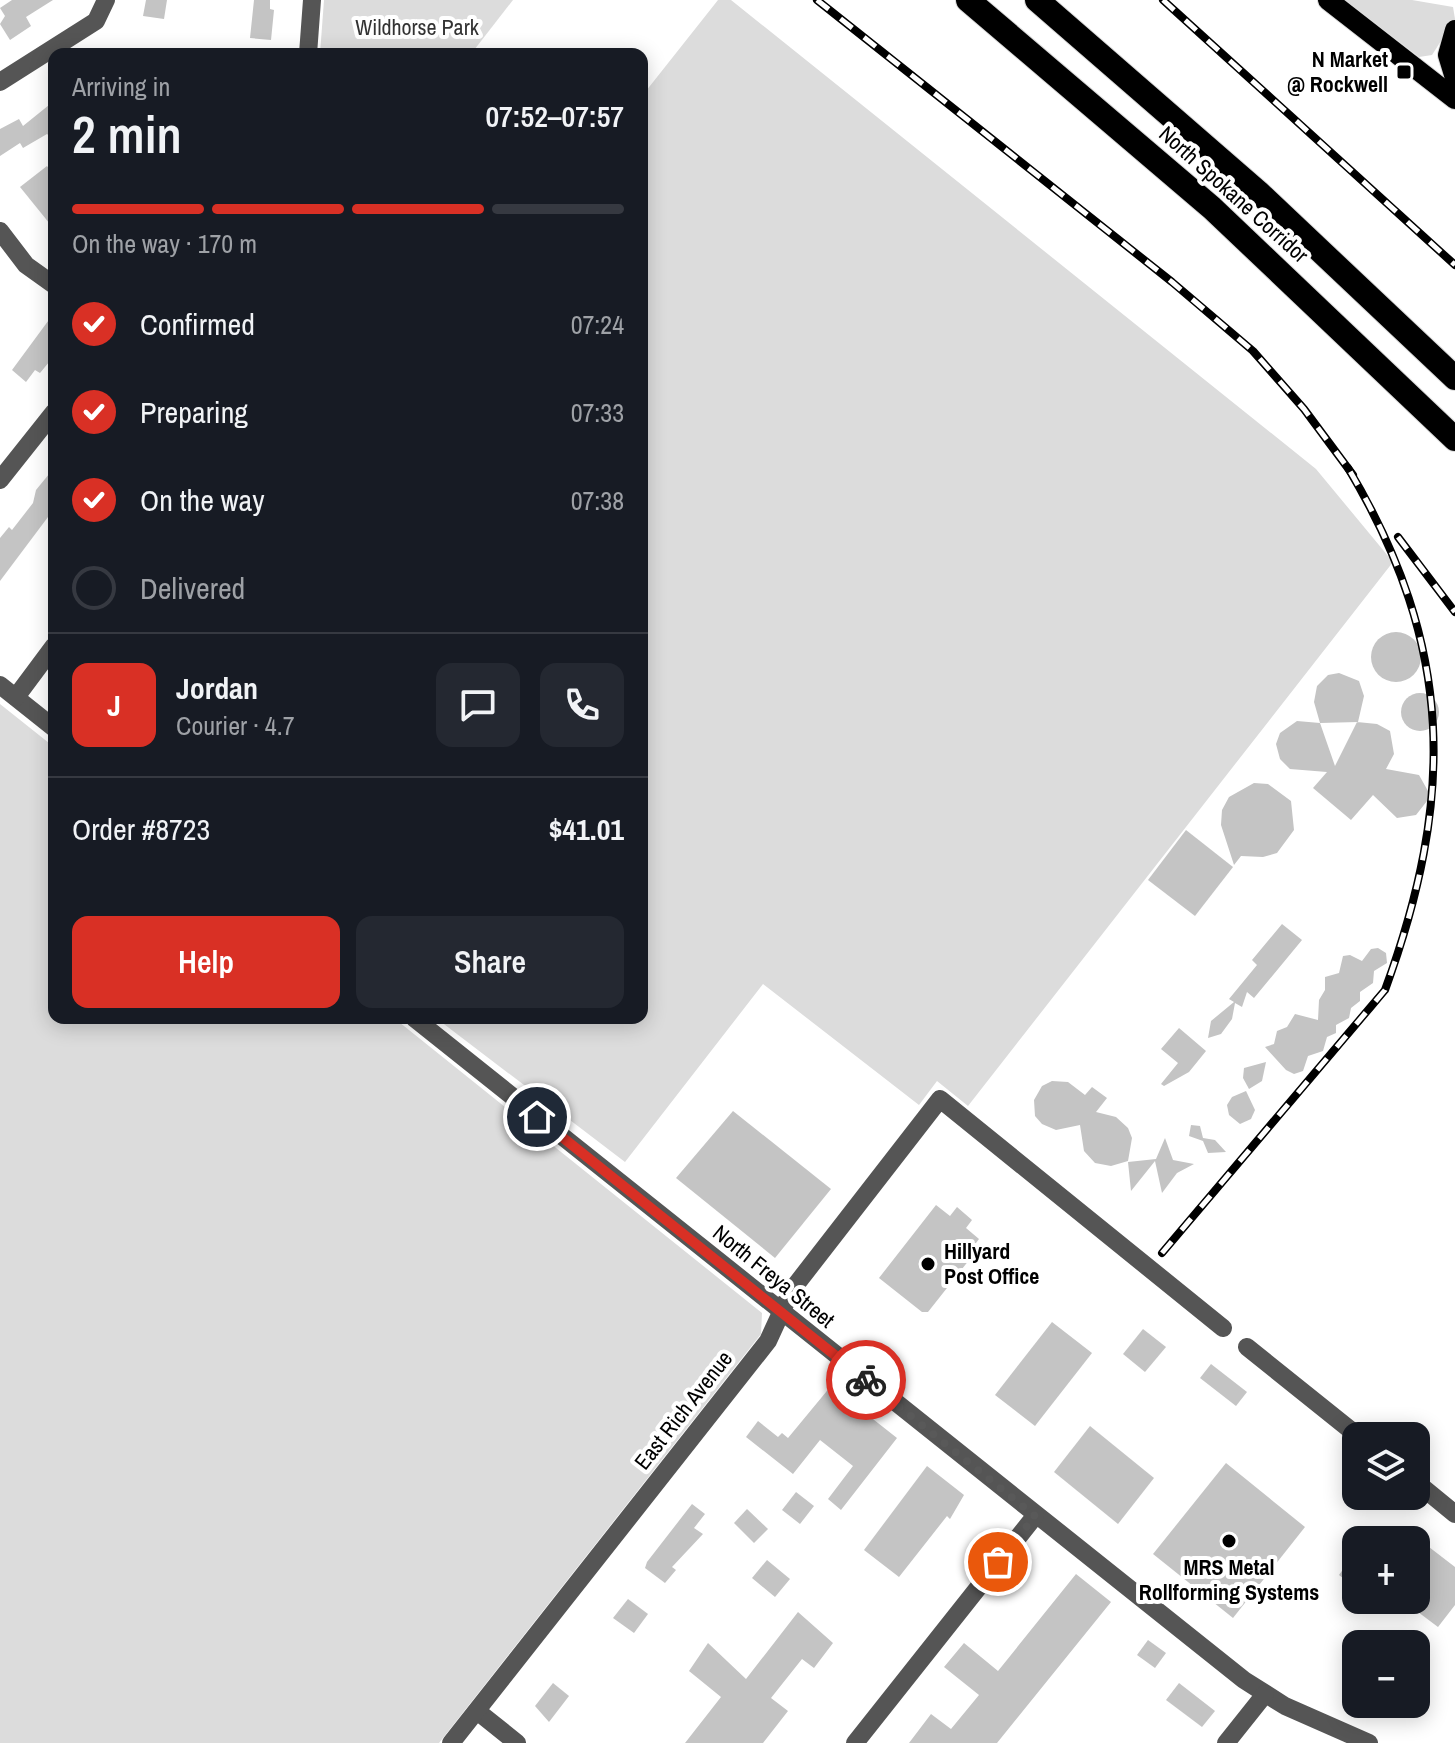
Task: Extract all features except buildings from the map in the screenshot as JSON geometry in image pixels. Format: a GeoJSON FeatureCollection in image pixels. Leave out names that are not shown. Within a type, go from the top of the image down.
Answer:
{"type":"FeatureCollection","features":[{"type":"Feature","properties":{"kind":"highway","name":"North Spokane Corridor"},"geometry":{"type":"LineString","coordinates":[[968,0],[1212,208],[1455,439]]}},
{"type":"Feature","properties":{"kind":"highway","name":"North Spokane Corridor"},"geometry":{"type":"LineString","coordinates":[[1037,0],[1161,104],[1405,328],[1455,378]]}},
{"type":"Feature","properties":{"kind":"highway"},"geometry":{"type":"LineString","coordinates":[[1405,328],[1455,369]]}},
{"type":"Feature","properties":{"kind":"main road"},"geometry":{"type":"LineString","coordinates":[[1328,0],[1455,99]]}},
{"type":"Feature","properties":{"kind":"main road"},"geometry":{"type":"LineString","coordinates":[[1455,30],[1448,55],[1455,78]]}},
{"type":"Feature","properties":{"kind":"street"},"geometry":{"type":"LineString","coordinates":[[54,48],[96,21],[106,0]]}},
{"type":"Feature","properties":{"kind":"street"},"geometry":{"type":"LineString","coordinates":[[308,48],[312,0]]}},
{"type":"Feature","properties":{"kind":"street"},"geometry":{"type":"LineString","coordinates":[[0,82],[48,52]]}},
{"type":"Feature","properties":{"kind":"street"},"geometry":{"type":"LineString","coordinates":[[0,231],[26,265],[48,281]]}},
{"type":"Feature","properties":{"kind":"street"},"geometry":{"type":"LineString","coordinates":[[0,480],[48,420]]}},
{"type":"Feature","properties":{"kind":"street"},"geometry":{"type":"LineString","coordinates":[[16,697],[48,654]]}},
{"type":"Feature","properties":{"kind":"street"},"geometry":{"type":"LineString","coordinates":[[0,685],[48,723]]}},
{"type":"Feature","properties":{"kind":"street","name":"North Freya Street"},"geometry":{"type":"LineString","coordinates":[[422,1024],[1035,1516],[1265,1694],[1346,1738],[1369,1743]]}},
{"type":"Feature","properties":{"kind":"street","name":"East Rich Avenue"},"geometry":{"type":"LineString","coordinates":[[451,1743],[768,1341],[795,1285],[940,1099],[1223,1328]]}},
{"type":"Feature","properties":{"kind":"street"},"geometry":{"type":"LineString","coordinates":[[1247,1347],[1342,1423]]}},
{"type":"Feature","properties":{"kind":"street"},"geometry":{"type":"LineString","coordinates":[[1430,1493],[1455,1514]]}},
{"type":"Feature","properties":{"kind":"street"},"geometry":{"type":"LineString","coordinates":[[855,1743],[1035,1516]]}},
{"type":"Feature","properties":{"kind":"street"},"geometry":{"type":"LineString","coordinates":[[1226,1743],[1265,1694]]}},
{"type":"Feature","properties":{"kind":"street"},"geometry":{"type":"LineString","coordinates":[[477,1711],[517,1743]]}},
{"type":"Feature","properties":{"kind":"green space","name":"Wildhorse Park"},"geometry":{"type":"Polygon","coordinates":[[[324,0],[513,0],[476,48],[320,48],[324,0]]]}},
{"type":"Feature","properties":{"kind":"green space"},"geometry":{"type":"Polygon","coordinates":[[[718,0],[731,0],[1316,469],[1393,562],[968,1106],[937,1081],[919,1105],[763,984],[625,1162],[444,1024],[648,1024],[648,88],[718,0]]]}},
{"type":"Feature","properties":{"kind":"green space"},"geometry":{"type":"Polygon","coordinates":[[[1345,0],[1412,0],[1453,7],[1455,19],[1432,55],[1419,57],[1345,0]]]}},
{"type":"Feature","properties":{"kind":"green space"},"geometry":{"type":"Polygon","coordinates":[[[0,704],[48,742],[48,1024],[401,1024],[762,1313],[761,1334],[439,1743],[0,1743],[0,704]]]}},
{"type":"Feature","properties":{"kind":"railway"},"geometry":{"type":"LineString","coordinates":[[817,0],[1172,282],[1253,351],[1304,409],[1353,475]]}},
{"type":"Feature","properties":{"kind":"railway"},"geometry":{"type":"LineString","coordinates":[[1163,0],[1455,265]]}},
{"type":"Feature","properties":{"kind":"railway"},"geometry":{"type":"LineString","coordinates":[[1162,1253],[1385,990],[1408,920],[1424,853],[1432,788],[1433,724],[1425,661],[1409,598],[1383,534],[1348,468]]}},
{"type":"Feature","properties":{"kind":"railway"},"geometry":{"type":"LineString","coordinates":[[1398,537],[1455,612]]}},
{"type":"Feature","properties":{"kind":"way so far"},"geometry":{"type":"LineString","coordinates":[[866,1380],[1035,1516],[998,1562]]}},
{"type":"Feature","properties":{"kind":"place","name":"N Market @ Rockwell"},"geometry":{"type":"Point","coordinates":[1404,72]}},
{"type":"Feature","properties":{"kind":"place","name":"Hillyard Post Office"},"geometry":{"type":"Point","coordinates":[928,1264]}},
{"type":"Feature","properties":{"kind":"place","name":"MRS Metal Rollforming Systems"},"geometry":{"type":"Point","coordinates":[1229,1541]}},
{"type":"Feature","properties":{"kind":"route"},"geometry":{"type":"LineString","coordinates":[[537,1117],[866,1380]]}}]}
